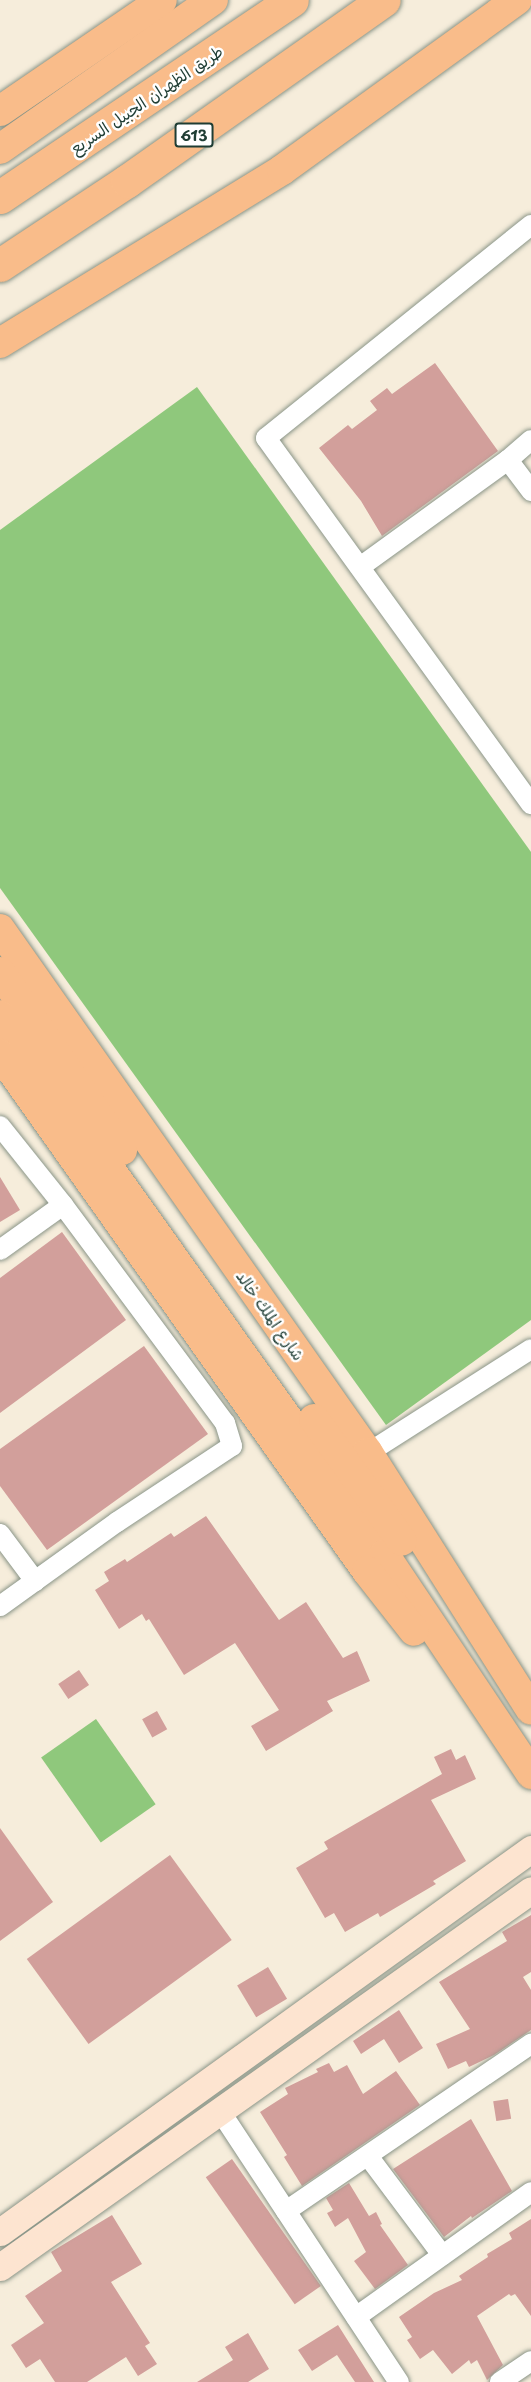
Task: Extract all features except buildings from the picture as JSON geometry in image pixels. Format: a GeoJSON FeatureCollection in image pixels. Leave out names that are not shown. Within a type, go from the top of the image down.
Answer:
{"type":"FeatureCollection","features":[{"type":"Feature","properties":{"kind":"highway","name":"طريق الظهران الجبيل السريع"},"geometry":{"type":"LineString","coordinates":[[0,197],[292,0]]}},
{"type":"Feature","properties":{"kind":"highway","name":"613"},"geometry":{"type":"LineString","coordinates":[[0,264],[127,182],[384,0]]}},
{"type":"Feature","properties":{"kind":"main road"},"geometry":{"type":"LineString","coordinates":[[0,111],[162,0]]}},
{"type":"Feature","properties":{"kind":"main road"},"geometry":{"type":"LineString","coordinates":[[0,149],[213,0]]}},
{"type":"Feature","properties":{"kind":"main road"},"geometry":{"type":"LineString","coordinates":[[0,343],[282,170],[517,0]]}},
{"type":"Feature","properties":{"kind":"main road","name":"شارع الملك خالد"},"geometry":{"type":"LineString","coordinates":[[0,928],[368,1453],[531,1710]]}},
{"type":"Feature","properties":{"kind":"main road"},"geometry":{"type":"LineString","coordinates":[[0,972],[133,1184],[531,1774]]}},
{"type":"Feature","properties":{"kind":"main road"},"geometry":{"type":"LineString","coordinates":[[0,1015],[133,1184],[531,1719]]}},
{"type":"Feature","properties":{"kind":"main road"},"geometry":{"type":"LineString","coordinates":[[0,1054],[367,1571],[531,1780]]}},
{"type":"Feature","properties":{"kind":"street"},"geometry":{"type":"LineString","coordinates":[[531,225],[266,438],[531,804]]}},
{"type":"Feature","properties":{"kind":"street"},"geometry":{"type":"LineString","coordinates":[[360,567],[508,460],[531,440]]}},
{"type":"Feature","properties":{"kind":"street"},"geometry":{"type":"LineString","coordinates":[[508,460],[531,491]]}},
{"type":"Feature","properties":{"kind":"street"},"geometry":{"type":"LineString","coordinates":[[0,1126],[63,1205],[225,1424],[232,1446],[117,1522],[0,1606]]}},
{"type":"Feature","properties":{"kind":"street"},"geometry":{"type":"LineString","coordinates":[[0,1250],[63,1205]]}},
{"type":"Feature","properties":{"kind":"street"},"geometry":{"type":"LineString","coordinates":[[368,1453],[531,1349]]}},
{"type":"Feature","properties":{"kind":"street"},"geometry":{"type":"LineString","coordinates":[[0,1534],[35,1581]]}},
{"type":"Feature","properties":{"kind":"street"},"geometry":{"type":"LineString","coordinates":[[0,2232],[531,1849]]}},
{"type":"Feature","properties":{"kind":"street"},"geometry":{"type":"LineString","coordinates":[[0,2267],[531,1890]]}},
{"type":"Feature","properties":{"kind":"street"},"geometry":{"type":"LineString","coordinates":[[286,2211],[530,2046]]}},
{"type":"Feature","properties":{"kind":"street"},"geometry":{"type":"LineString","coordinates":[[220,2111],[399,2382]]}},
{"type":"Feature","properties":{"kind":"street"},"geometry":{"type":"LineString","coordinates":[[368,2156],[442,2255]]}},
{"type":"Feature","properties":{"kind":"street"},"geometry":{"type":"LineString","coordinates":[[356,2317],[531,2192]]}},
{"type":"Feature","properties":{"kind":"street"},"geometry":{"type":"LineString","coordinates":[[503,2381],[531,2361]]}},
{"type":"Feature","properties":{"kind":"green space"},"geometry":{"type":"Polygon","coordinates":[[[197,387],[531,852],[531,1320],[386,1425],[0,888],[0,530],[197,387]]]}},
{"type":"Feature","properties":{"kind":"green space"},"geometry":{"type":"Polygon","coordinates":[[[96,1719],[156,1804],[101,1843],[41,1757],[96,1719]]]}}]}
